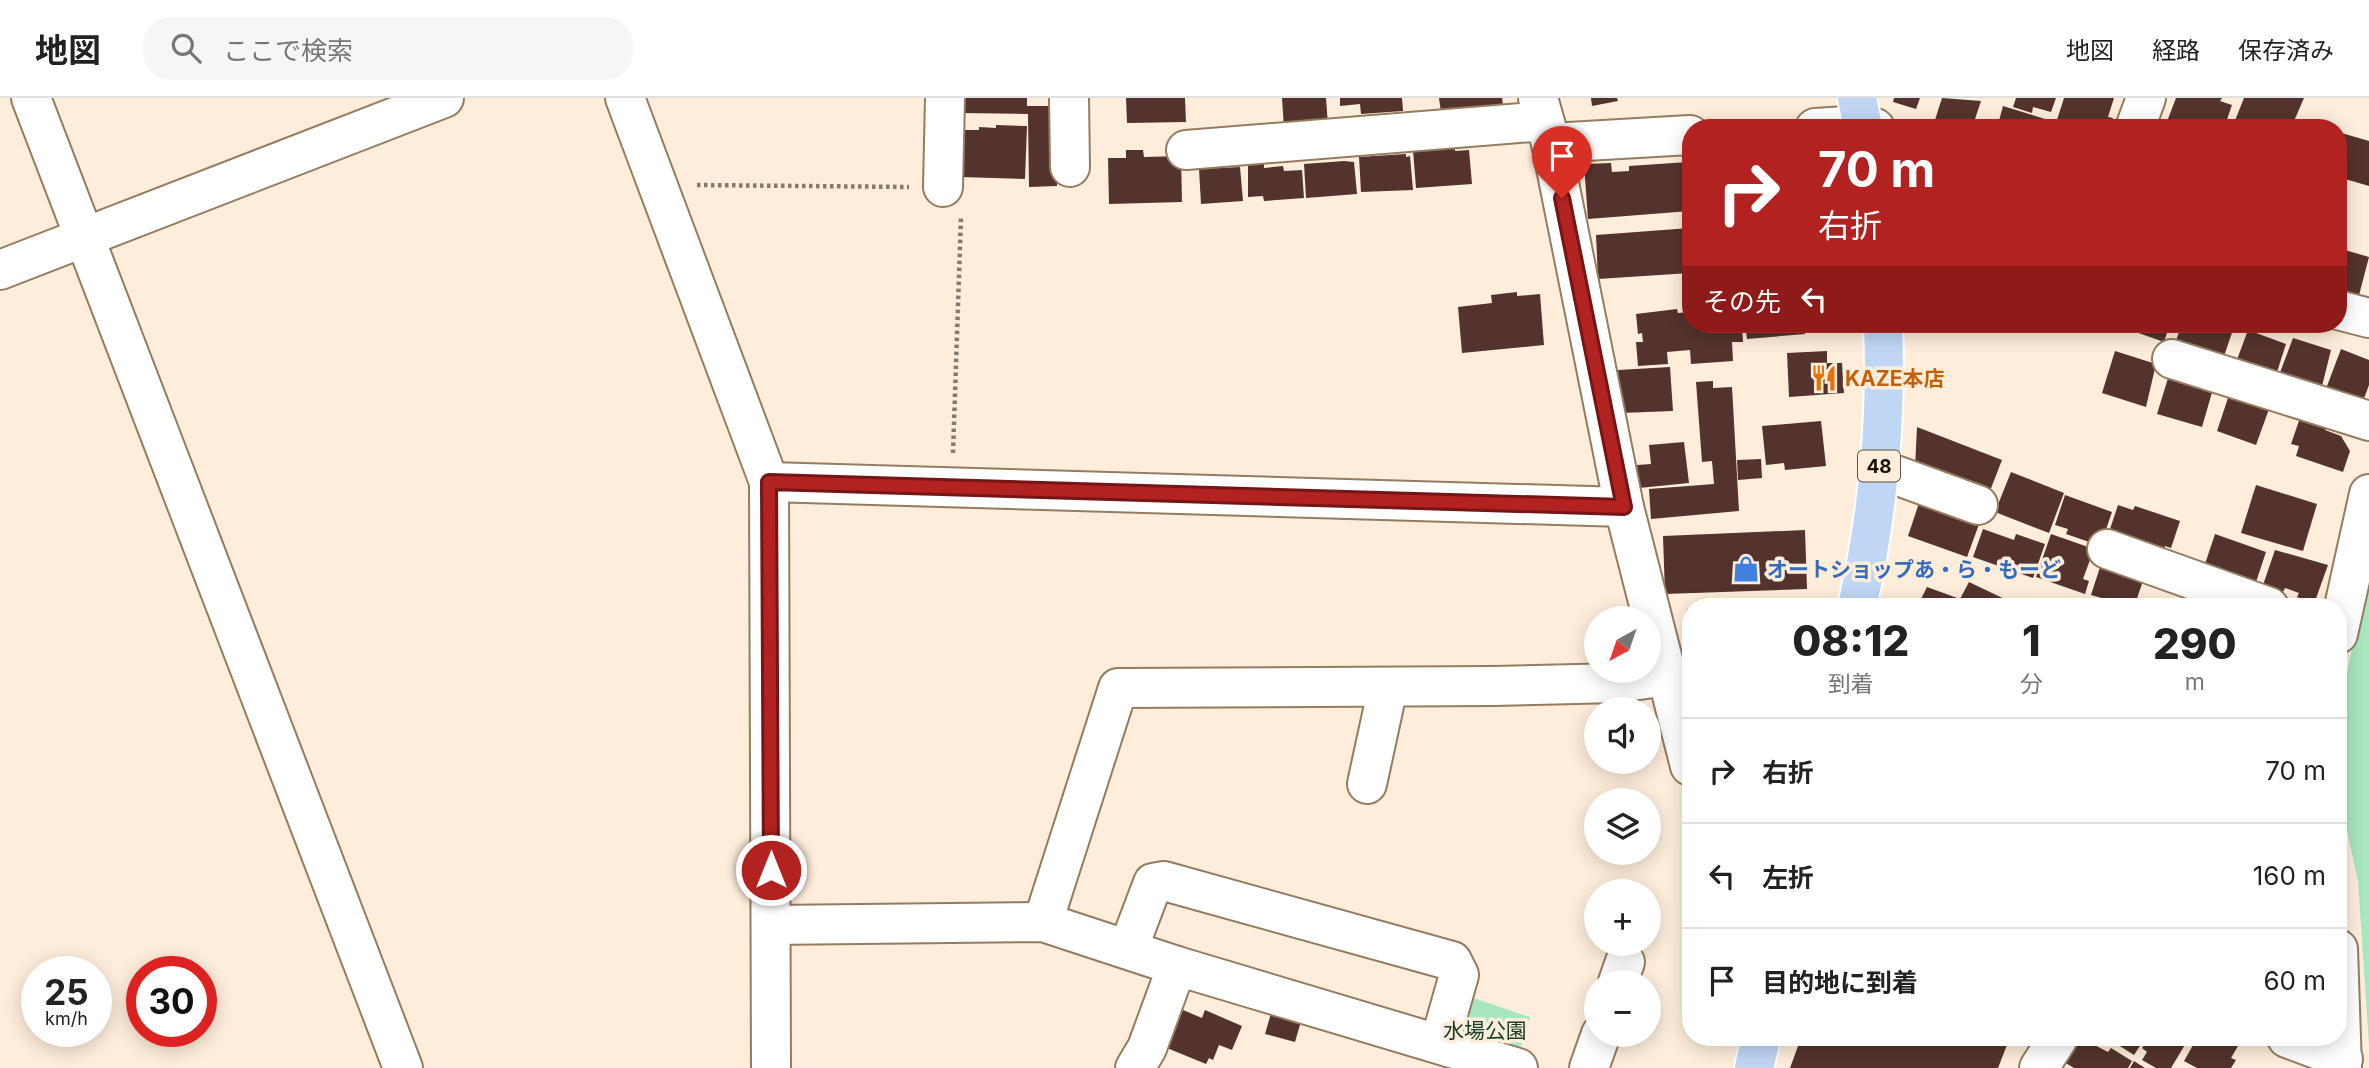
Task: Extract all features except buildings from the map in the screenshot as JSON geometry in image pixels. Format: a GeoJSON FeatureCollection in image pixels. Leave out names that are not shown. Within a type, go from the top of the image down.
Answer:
{"type":"FeatureCollection","features":[{"type":"Feature","properties":{"kind":"main road","name":"48"},"geometry":{"type":"LineString","coordinates":[[1859,598],[1874,516],[1879,469],[1886,389],[1884,333]]}},
{"type":"Feature","properties":{"kind":"main road"},"geometry":{"type":"LineString","coordinates":[[1754,1068],[1759,1046]]}},
{"type":"Feature","properties":{"kind":"street"},"geometry":{"type":"LineString","coordinates":[[32,98],[403,1068]]}},
{"type":"Feature","properties":{"kind":"street"},"geometry":{"type":"LineString","coordinates":[[0,270],[444,98]]}},
{"type":"Feature","properties":{"kind":"street"},"geometry":{"type":"LineString","coordinates":[[625,98],[769,482],[771,1068]]}},
{"type":"Feature","properties":{"kind":"street"},"geometry":{"type":"LineString","coordinates":[[943,187],[945,98]]}},
{"type":"Feature","properties":{"kind":"street"},"geometry":{"type":"LineString","coordinates":[[1069,98],[1070,167]]}},
{"type":"Feature","properties":{"kind":"street"},"geometry":{"type":"LineString","coordinates":[[2138,119],[2146,98]]}},
{"type":"Feature","properties":{"kind":"street"},"geometry":{"type":"LineString","coordinates":[[1544,121],[1624,507],[1682,735]]}},
{"type":"Feature","properties":{"kind":"street"},"geometry":{"type":"LineString","coordinates":[[1186,150],[1544,121],[1682,134]]}},
{"type":"Feature","properties":{"kind":"street"},"geometry":{"type":"LineString","coordinates":[[2347,312],[2369,317]]}},
{"type":"Feature","properties":{"kind":"street"},"geometry":{"type":"LineString","coordinates":[[2172,359],[2369,421]]}},
{"type":"Feature","properties":{"kind":"street"},"geometry":{"type":"LineString","coordinates":[[1879,469],[1978,505]]}},
{"type":"Feature","properties":{"kind":"street"},"geometry":{"type":"LineString","coordinates":[[769,482],[1624,507]]}},
{"type":"Feature","properties":{"kind":"street"},"geometry":{"type":"LineString","coordinates":[[2346,598],[2369,494]]}},
{"type":"Feature","properties":{"kind":"street"},"geometry":{"type":"LineString","coordinates":[[2107,550],[2243,598]]}},
{"type":"Feature","properties":{"kind":"street"},"geometry":{"type":"LineString","coordinates":[[1043,922],[1118,688],[1618,683],[1667,676]]}},
{"type":"Feature","properties":{"kind":"street"},"geometry":{"type":"LineString","coordinates":[[1367,784],[1388,687]]}},
{"type":"Feature","properties":{"kind":"street"},"geometry":{"type":"LineString","coordinates":[[1128,949],[1147,892],[1153,883],[1164,881],[1452,961],[1459,975],[1440,1042]]}},
{"type":"Feature","properties":{"kind":"street"},"geometry":{"type":"LineString","coordinates":[[771,925],[1043,922],[1177,966],[1440,1042],[1518,1068]]}},
{"type":"Feature","properties":{"kind":"street"},"geometry":{"type":"LineString","coordinates":[[1135,1068],[1147,1048],[1177,966]]}},
{"type":"Feature","properties":{"kind":"street"},"geometry":{"type":"LineString","coordinates":[[2039,1068],[2053,1046]]}},
{"type":"Feature","properties":{"kind":"street"},"geometry":{"type":"LineString","coordinates":[[2305,1046],[2343,1063]]}},
{"type":"Feature","properties":{"kind":"street"},"geometry":{"type":"LineString","coordinates":[[1589,1068],[1596,1047]]}},
{"type":"Feature","properties":{"kind":"path"},"geometry":{"type":"LineString","coordinates":[[657,184],[943,187],[962,207],[952,486]]}},
{"type":"Feature","properties":{"kind":"green space"},"geometry":{"type":"Polygon","coordinates":[[[2369,560],[2369,1045],[2358,881],[2347,830],[2347,674],[2369,560]]]}},
{"type":"Feature","properties":{"kind":"green space","name":"水場公園"},"geometry":{"type":"Polygon","coordinates":[[[1456,992],[1530,1017],[1514,1067],[1440,1042],[1456,992]]]}},
{"type":"Feature","properties":{"kind":"place","name":"KAZE本店"},"geometry":{"type":"Point","coordinates":[1824,378]}},
{"type":"Feature","properties":{"kind":"place","name":"オートショップあ・ら・もーど"},"geometry":{"type":"Point","coordinates":[1746,569]}},
{"type":"Feature","properties":{"kind":"route"},"geometry":{"type":"LineString","coordinates":[[771,870],[769,482],[1624,507],[1562,198]]}}]}
